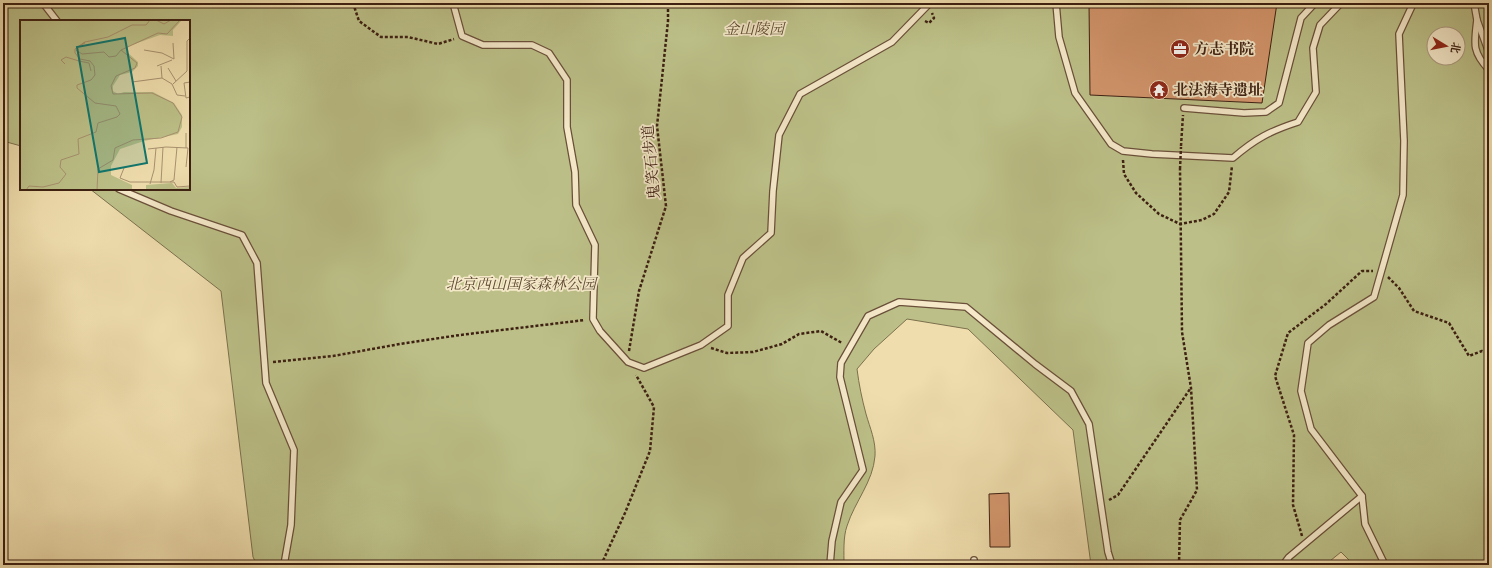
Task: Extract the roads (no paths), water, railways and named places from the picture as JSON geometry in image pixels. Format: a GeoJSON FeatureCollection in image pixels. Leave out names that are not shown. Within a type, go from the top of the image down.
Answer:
{"type":"FeatureCollection","features":[{"type":"Feature","properties":{"kind":"lane"},"geometry":{"type":"LineString","coordinates":[[43,3],[56,20]]}},
{"type":"Feature","properties":{"kind":"lane"},"geometry":{"type":"LineString","coordinates":[[453,3],[462,36],[483,45],[532,45],[549,53],[567,80],[567,127],[575,172],[576,205],[595,245],[593,319],[600,331],[628,362],[644,368],[701,346],[728,326],[728,295],[743,258],[771,232],[773,191],[779,136],[800,94],[892,42],[930,3]]}},
{"type":"Feature","properties":{"kind":"lane"},"geometry":{"type":"LineString","coordinates":[[1056,3],[1059,37],[1075,93],[1111,144],[1123,151],[1233,158],[1251,142],[1276,129],[1298,122],[1316,92],[1313,48],[1320,25],[1341,3]]}},
{"type":"Feature","properties":{"kind":"lane"},"geometry":{"type":"LineString","coordinates":[[1184,108],[1266,112],[1279,103],[1301,18],[1315,3]]}},
{"type":"Feature","properties":{"kind":"lane"},"geometry":{"type":"LineString","coordinates":[[1385,565],[1365,524],[1362,496],[1311,429],[1301,391],[1308,343],[1329,325],[1374,297],[1403,195],[1404,141],[1399,34],[1412,6],[1415,3]]}},
{"type":"Feature","properties":{"kind":"lane"},"geometry":{"type":"LineString","coordinates":[[1474,3],[1477,20],[1489,53]]}},
{"type":"Feature","properties":{"kind":"lane"},"geometry":{"type":"LineString","coordinates":[[1477,20],[1474,45],[1480,60],[1489,70]]}},
{"type":"Feature","properties":{"kind":"lane"},"geometry":{"type":"LineString","coordinates":[[122,190],[171,211],[242,235],[257,263],[266,383],[294,450],[291,525],[284,565]]}},
{"type":"Feature","properties":{"kind":"lane"},"geometry":{"type":"LineString","coordinates":[[830,565],[832,541],[842,502],[863,470],[840,377],[841,363],[868,316],[899,302],[966,306],[1035,364],[1071,391],[1089,424],[1102,503],[1108,552],[1112,565]]}},
{"type":"Feature","properties":{"kind":"lane"},"geometry":{"type":"LineString","coordinates":[[1283,565],[1288,557],[1362,496]]}},
{"type":"Feature","properties":{"kind":"place","name":"方志书院"},"geometry":{"type":"Point","coordinates":[1180,49]}},
{"type":"Feature","properties":{"kind":"place","name":"北法海寺遗址"},"geometry":{"type":"Point","coordinates":[1159,90]}},
{"type":"Feature","properties":{"kind":"park label","name":"金山陵园"},"geometry":{"type":"Point","coordinates":[754,29]}},
{"type":"Feature","properties":{"kind":"park label","name":"北京西山国家森林公园"},"geometry":{"type":"Point","coordinates":[521,284]}}]}
